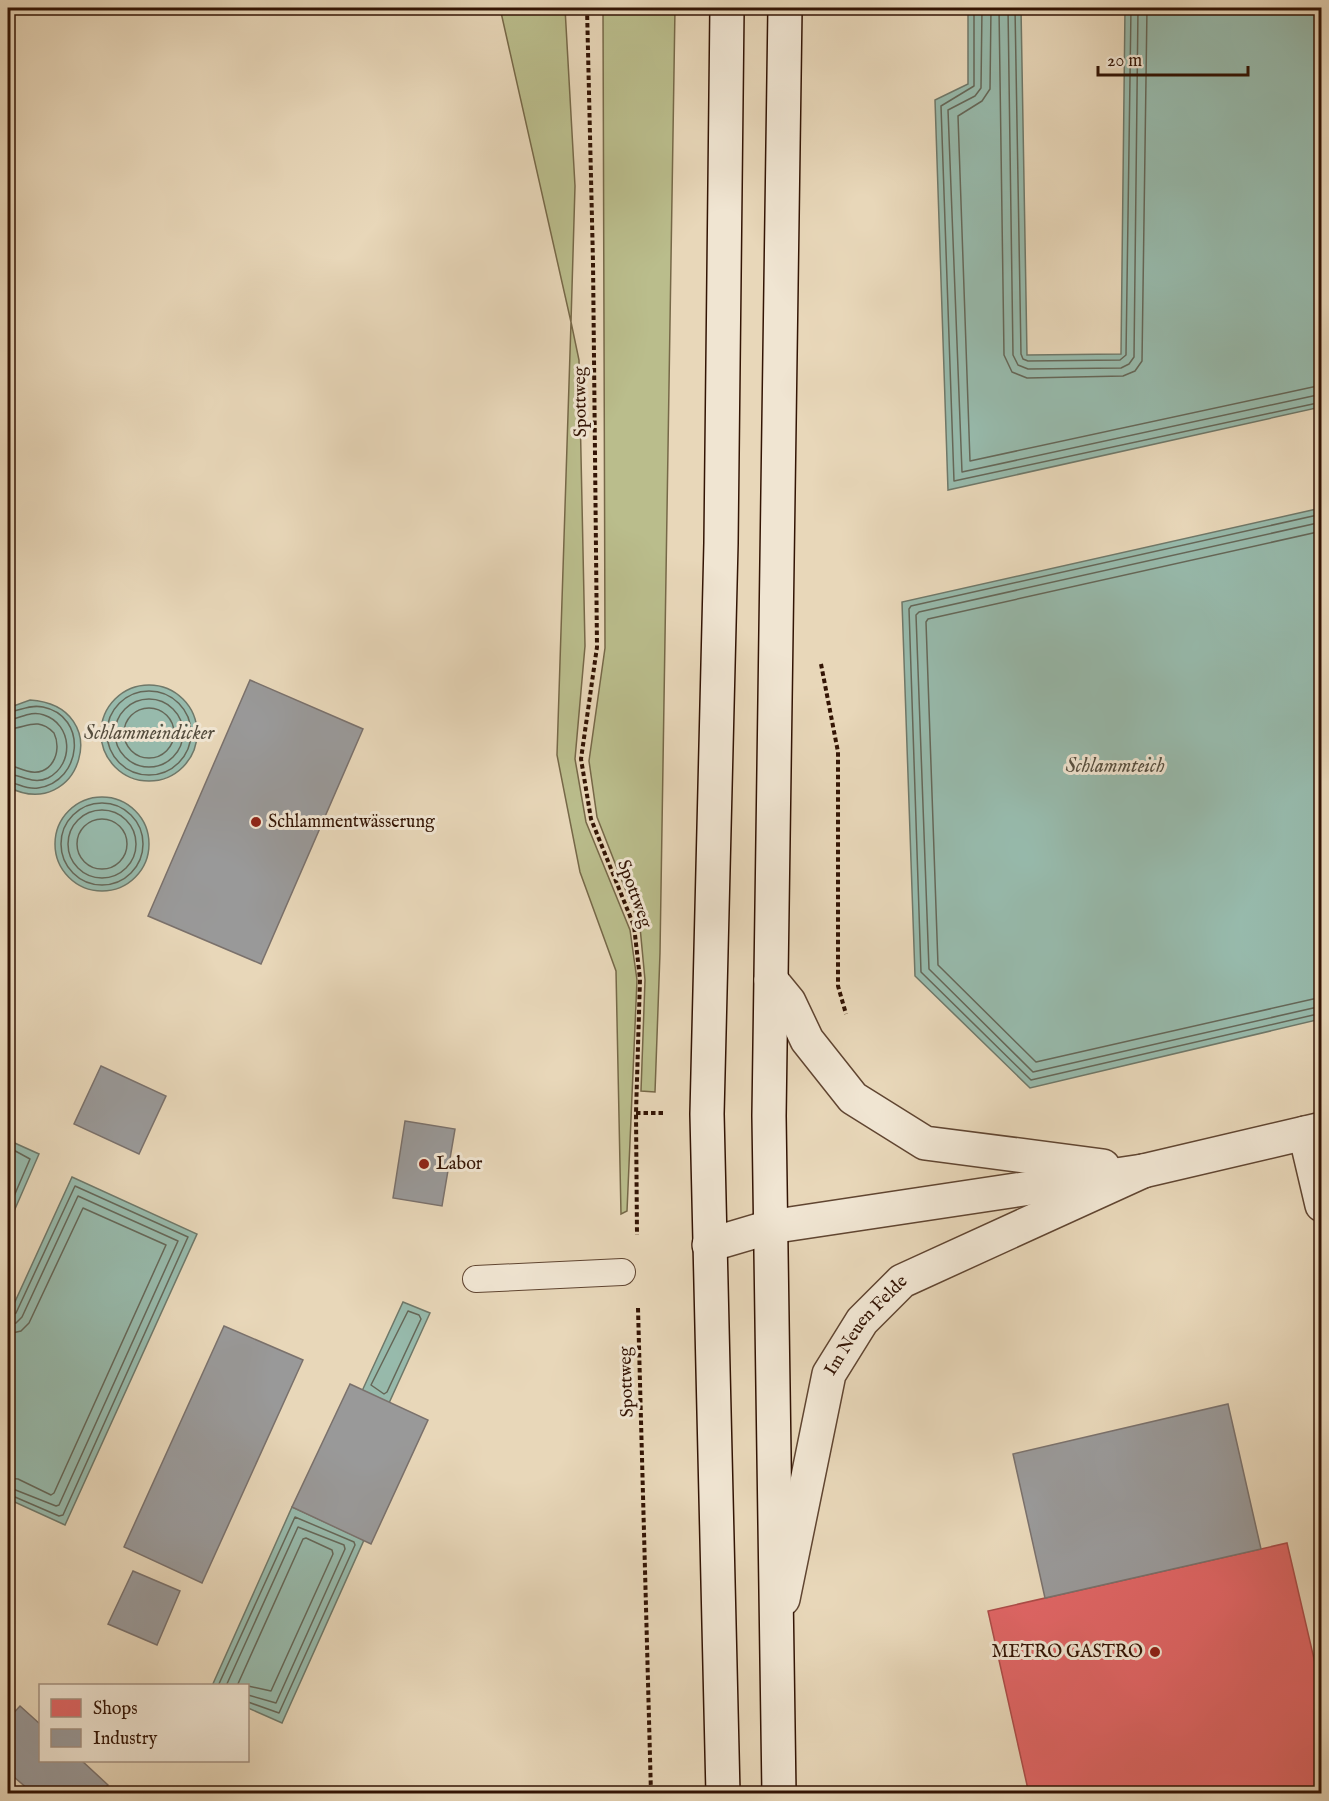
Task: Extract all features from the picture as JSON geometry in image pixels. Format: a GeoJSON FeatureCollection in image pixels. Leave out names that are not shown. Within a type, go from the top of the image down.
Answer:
{"type":"FeatureCollection","features":[{"type":"Feature","properties":{"kind":"main road"},"geometry":{"type":"LineString","coordinates":[[723,1794],[707,1102],[721,543],[728,8]]}},
{"type":"Feature","properties":{"kind":"main road"},"geometry":{"type":"LineString","coordinates":[[779,1794],[770,1227],[771,980],[785,8]]}},
{"type":"Feature","properties":{"kind":"main road","name":"Im Neuen Felde"},"geometry":{"type":"LineString","coordinates":[[771,980],[789,1002],[807,1040],[853,1098],[925,1143],[1143,1171]]}},
{"type":"Feature","properties":{"kind":"main road","name":"Im Neuen Felde"},"geometry":{"type":"LineString","coordinates":[[709,1245],[770,1227],[1143,1171],[1313,1131],[1322,1205]]}},
{"type":"Feature","properties":{"kind":"main road","name":"Im Neuen Felde"},"geometry":{"type":"LineString","coordinates":[[776,1631],[830,1374],[862,1322],[902,1281],[1143,1171]]}},
{"type":"Feature","properties":{"kind":"lane"},"geometry":{"type":"LineString","coordinates":[[476,1279],[622,1272]]}},
{"type":"Feature","properties":{"kind":"path","name":"Spottweg"},"geometry":{"type":"LineString","coordinates":[[586,8],[593,262],[597,647],[581,759],[591,819],[634,926],[640,979],[636,1113],[637,1244]]}},
{"type":"Feature","properties":{"kind":"path"},"geometry":{"type":"LineString","coordinates":[[818,653],[838,752],[838,986],[848,1023]]}},
{"type":"Feature","properties":{"kind":"path","name":"Spottweg"},"geometry":{"type":"LineString","coordinates":[[638,1304],[651,1794]]}},
{"type":"Feature","properties":{"kind":"green space"},"geometry":{"type":"Polygon","coordinates":[[[500,8],[565,8],[575,186],[571,322],[500,8]]]}},
{"type":"Feature","properties":{"kind":"green space"},"geometry":{"type":"Polygon","coordinates":[[[603,8],[675,8],[660,953],[655,1092],[641,1091],[645,980],[640,927],[597,817],[589,761],[605,648],[603,8]]]}},
{"type":"Feature","properties":{"kind":"green space"},"geometry":{"type":"Polygon","coordinates":[[[571,322],[579,360],[585,646],[575,759],[586,822],[630,930],[637,980],[627,1211],[621,1214],[616,971],[580,872],[557,755],[571,322]]]}},
{"type":"Feature","properties":{"kind":"water"},"geometry":{"type":"Polygon","coordinates":[[[968,8],[1021,8],[1027,355],[1121,354],[1125,8],[1321,8],[1321,407],[948,490],[935,100],[968,84],[968,8]]]}},
{"type":"Feature","properties":{"kind":"water","name":"Schlammteich"},"geometry":{"type":"Polygon","coordinates":[[[1321,508],[1321,1019],[1030,1088],[915,976],[902,602],[1321,508]]]}},
{"type":"Feature","properties":{"kind":"water","name":"Schlammeindicker"},"geometry":{"type":"Polygon","coordinates":[[[149,685],[167,689],[183,699],[193,715],[197,733],[193,751],[183,767],[167,777],[149,781],[131,777],[115,767],[105,751],[101,733],[105,715],[115,699],[131,689],[149,685]]]}},
{"type":"Feature","properties":{"kind":"water"},"geometry":{"type":"Polygon","coordinates":[[[30,700],[57,707],[73,721],[80,740],[79,760],[70,777],[54,790],[33,794],[8,787],[8,708],[30,700]]]}},
{"type":"Feature","properties":{"kind":"water","name":"Schlammeindicker"},"geometry":{"type":"Polygon","coordinates":[[[93,797],[111,797],[136,810],[146,826],[149,844],[146,862],[136,878],[111,891],[93,891],[68,878],[55,853],[55,835],[68,810],[93,797]]]}},
{"type":"Feature","properties":{"kind":"water"},"geometry":{"type":"Polygon","coordinates":[[[8,1140],[39,1154],[8,1225],[8,1140]]]}},
{"type":"Feature","properties":{"kind":"water"},"geometry":{"type":"Polygon","coordinates":[[[72,1177],[197,1234],[65,1525],[8,1499],[8,1317],[72,1177]]]}},
{"type":"Feature","properties":{"kind":"water"},"geometry":{"type":"Polygon","coordinates":[[[403,1302],[430,1313],[389,1403],[362,1391],[403,1302]]]}},
{"type":"Feature","properties":{"kind":"water"},"geometry":{"type":"Polygon","coordinates":[[[292,1507],[364,1540],[282,1723],[249,1708],[249,1684],[213,1684],[292,1507]]]}},
{"type":"Feature","properties":{"kind":"building: Shops","name":"METRO GASTRO"},"geometry":{"type":"Polygon","coordinates":[[[1287,1543],[1322,1693],[1322,1794],[1029,1794],[988,1611],[1287,1543]]]}},
{"type":"Feature","properties":{"kind":"building: Industry","name":"Schlammentwässerung"},"geometry":{"type":"Polygon","coordinates":[[[250,680],[363,729],[261,964],[148,916],[250,680]]]}},
{"type":"Feature","properties":{"kind":"building: Industry"},"geometry":{"type":"Polygon","coordinates":[[[101,1066],[166,1096],[139,1154],[74,1124],[101,1066]]]}},
{"type":"Feature","properties":{"kind":"building: Industry","name":"Labor"},"geometry":{"type":"Polygon","coordinates":[[[405,1121],[455,1129],[442,1206],[393,1198],[405,1121]]]}},
{"type":"Feature","properties":{"kind":"building: Industry"},"geometry":{"type":"Polygon","coordinates":[[[224,1326],[303,1360],[202,1583],[124,1547],[224,1326]]]}},
{"type":"Feature","properties":{"kind":"building: Industry"},"geometry":{"type":"Polygon","coordinates":[[[350,1384],[428,1420],[371,1544],[292,1507],[350,1384]]]}},
{"type":"Feature","properties":{"kind":"building: Industry"},"geometry":{"type":"Polygon","coordinates":[[[1228,1404],[1261,1549],[1045,1598],[1013,1454],[1228,1404]]]}},
{"type":"Feature","properties":{"kind":"building: Industry"},"geometry":{"type":"Polygon","coordinates":[[[133,1571],[180,1591],[157,1645],[108,1624],[133,1571]]]}},
{"type":"Feature","properties":{"kind":"building: Industry"},"geometry":{"type":"Polygon","coordinates":[[[20,1706],[39,1723],[39,1762],[83,1762],[108,1785],[100,1794],[34,1794],[8,1772],[8,1719],[20,1706]]]}},
{"type":"Feature","properties":{"kind":"place","name":"Schlammentwässerung"},"geometry":{"type":"Point","coordinates":[256,822]}},
{"type":"Feature","properties":{"kind":"place","name":"Labor"},"geometry":{"type":"Point","coordinates":[424,1164]}},
{"type":"Feature","properties":{"kind":"place","name":"METRO GASTRO"},"geometry":{"type":"Point","coordinates":[1155,1652]}}]}
